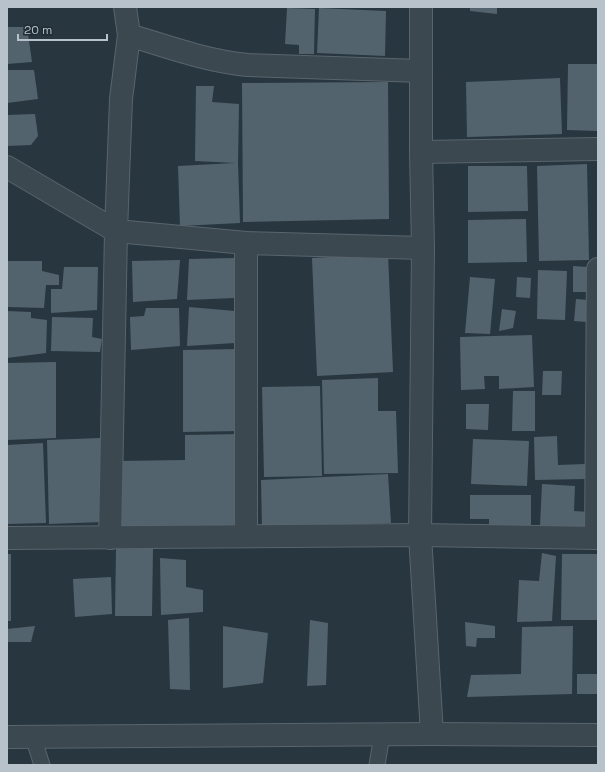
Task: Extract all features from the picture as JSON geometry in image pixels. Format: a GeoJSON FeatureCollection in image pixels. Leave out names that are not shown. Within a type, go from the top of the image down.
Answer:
{"type":"FeatureCollection","features":[{"type":"Feature","properties":{"kind":"street"},"geometry":{"type":"LineString","coordinates":[[110,538],[116,231],[121,99],[129,35],[125,7]]}},
{"type":"Feature","properties":{"kind":"street"},"geometry":{"type":"LineString","coordinates":[[421,7],[421,152],[423,248],[420,535],[432,734]]}},
{"type":"Feature","properties":{"kind":"street"},"geometry":{"type":"LineString","coordinates":[[129,35],[193,55],[224,62],[248,65],[421,71]]}},
{"type":"Feature","properties":{"kind":"street"},"geometry":{"type":"LineString","coordinates":[[421,152],[598,148]]}},
{"type":"Feature","properties":{"kind":"street"},"geometry":{"type":"LineString","coordinates":[[7,167],[116,231],[246,243],[423,248]]}},
{"type":"Feature","properties":{"kind":"street"},"geometry":{"type":"LineString","coordinates":[[246,243],[246,536]]}},
{"type":"Feature","properties":{"kind":"street"},"geometry":{"type":"LineString","coordinates":[[7,538],[420,535],[597,538],[598,269]]}},
{"type":"Feature","properties":{"kind":"street"},"geometry":{"type":"LineString","coordinates":[[7,737],[432,734],[598,735]]}},
{"type":"Feature","properties":{"kind":"lane"},"geometry":{"type":"LineString","coordinates":[[377,765],[382,735]]}},
{"type":"Feature","properties":{"kind":"lane"},"geometry":{"type":"LineString","coordinates":[[33,737],[42,765]]}},
{"type":"Feature","properties":{"kind":"building"},"geometry":{"type":"Polygon","coordinates":[[[470,7],[497,7],[497,14],[470,11],[470,7]]]}},
{"type":"Feature","properties":{"kind":"building"},"geometry":{"type":"Polygon","coordinates":[[[287,8],[315,9],[314,54],[299,54],[299,45],[285,44],[287,8]]]}},
{"type":"Feature","properties":{"kind":"building"},"geometry":{"type":"Polygon","coordinates":[[[319,8],[386,11],[385,56],[317,53],[319,8]]]}},
{"type":"Feature","properties":{"kind":"building"},"geometry":{"type":"Polygon","coordinates":[[[7,27],[27,27],[32,62],[7,64],[7,27]]]}},
{"type":"Feature","properties":{"kind":"building"},"geometry":{"type":"Polygon","coordinates":[[[568,64],[598,64],[598,131],[567,130],[568,64]]]}},
{"type":"Feature","properties":{"kind":"building"},"geometry":{"type":"Polygon","coordinates":[[[7,70],[34,70],[38,99],[7,103],[7,70]]]}},
{"type":"Feature","properties":{"kind":"building"},"geometry":{"type":"Polygon","coordinates":[[[560,78],[562,134],[467,137],[466,82],[560,78]]]}},
{"type":"Feature","properties":{"kind":"building"},"geometry":{"type":"Polygon","coordinates":[[[388,82],[389,219],[243,222],[242,83],[388,82]]]}},
{"type":"Feature","properties":{"kind":"building"},"geometry":{"type":"Polygon","coordinates":[[[196,86],[214,86],[212,102],[239,104],[238,163],[240,223],[180,226],[178,166],[235,163],[195,161],[196,86]]]}},
{"type":"Feature","properties":{"kind":"building"},"geometry":{"type":"Polygon","coordinates":[[[35,114],[38,136],[31,145],[7,146],[7,115],[35,114]]]}},
{"type":"Feature","properties":{"kind":"building"},"geometry":{"type":"Polygon","coordinates":[[[587,164],[589,260],[539,261],[537,166],[587,164]]]}},
{"type":"Feature","properties":{"kind":"building"},"geometry":{"type":"Polygon","coordinates":[[[468,166],[527,166],[528,211],[468,212],[468,166]]]}},
{"type":"Feature","properties":{"kind":"building"},"geometry":{"type":"Polygon","coordinates":[[[526,219],[527,262],[468,263],[468,220],[526,219]]]}},
{"type":"Feature","properties":{"kind":"building"},"geometry":{"type":"Polygon","coordinates":[[[388,254],[393,372],[317,376],[312,258],[388,254]]]}},
{"type":"Feature","properties":{"kind":"building"},"geometry":{"type":"Polygon","coordinates":[[[235,258],[234,298],[187,300],[189,259],[235,258]]]}},
{"type":"Feature","properties":{"kind":"building"},"geometry":{"type":"Polygon","coordinates":[[[180,260],[177,299],[133,302],[132,261],[180,260]]]}},
{"type":"Feature","properties":{"kind":"building"},"geometry":{"type":"Polygon","coordinates":[[[7,261],[42,261],[42,271],[59,275],[59,285],[46,285],[44,308],[7,307],[7,261]]]}},
{"type":"Feature","properties":{"kind":"building"},"geometry":{"type":"Polygon","coordinates":[[[573,266],[588,267],[587,292],[573,292],[573,266]]]}},
{"type":"Feature","properties":{"kind":"building"},"geometry":{"type":"Polygon","coordinates":[[[64,267],[98,267],[97,310],[51,313],[51,289],[62,289],[64,267]]]}},
{"type":"Feature","properties":{"kind":"building"},"geometry":{"type":"Polygon","coordinates":[[[538,270],[567,271],[565,320],[537,319],[538,270]]]}},
{"type":"Feature","properties":{"kind":"building"},"geometry":{"type":"Polygon","coordinates":[[[470,277],[495,279],[490,334],[465,333],[470,277]]]}},
{"type":"Feature","properties":{"kind":"building"},"geometry":{"type":"Polygon","coordinates":[[[517,277],[531,278],[530,298],[516,297],[517,277]]]}},
{"type":"Feature","properties":{"kind":"building"},"geometry":{"type":"Polygon","coordinates":[[[576,299],[588,300],[586,322],[574,321],[576,299]]]}},
{"type":"Feature","properties":{"kind":"building"},"geometry":{"type":"Polygon","coordinates":[[[189,307],[235,311],[235,343],[187,346],[189,307]]]}},
{"type":"Feature","properties":{"kind":"building"},"geometry":{"type":"Polygon","coordinates":[[[146,308],[179,308],[180,346],[131,350],[130,317],[144,316],[146,308]]]}},
{"type":"Feature","properties":{"kind":"building"},"geometry":{"type":"Polygon","coordinates":[[[502,309],[516,311],[513,328],[499,331],[502,309]]]}},
{"type":"Feature","properties":{"kind":"building"},"geometry":{"type":"Polygon","coordinates":[[[7,311],[31,312],[31,318],[47,320],[46,353],[7,358],[7,311]]]}},
{"type":"Feature","properties":{"kind":"building"},"geometry":{"type":"Polygon","coordinates":[[[52,317],[93,318],[92,337],[102,339],[100,352],[51,351],[52,317]]]}},
{"type":"Feature","properties":{"kind":"building"},"geometry":{"type":"Polygon","coordinates":[[[532,335],[534,387],[499,389],[499,376],[484,376],[485,389],[461,390],[460,337],[532,335]]]}},
{"type":"Feature","properties":{"kind":"building"},"geometry":{"type":"Polygon","coordinates":[[[239,349],[239,431],[183,432],[183,350],[239,349]]]}},
{"type":"Feature","properties":{"kind":"building"},"geometry":{"type":"Polygon","coordinates":[[[56,362],[56,438],[7,440],[7,363],[56,362]]]}},
{"type":"Feature","properties":{"kind":"building"},"geometry":{"type":"Polygon","coordinates":[[[543,371],[562,371],[561,395],[542,395],[543,371]]]}},
{"type":"Feature","properties":{"kind":"building"},"geometry":{"type":"Polygon","coordinates":[[[378,378],[378,411],[396,411],[398,473],[324,474],[322,380],[378,378]]]}},
{"type":"Feature","properties":{"kind":"building"},"geometry":{"type":"Polygon","coordinates":[[[320,386],[322,476],[264,477],[262,387],[320,386]]]}},
{"type":"Feature","properties":{"kind":"building"},"geometry":{"type":"Polygon","coordinates":[[[513,391],[535,391],[535,431],[512,431],[513,391]]]}},
{"type":"Feature","properties":{"kind":"building"},"geometry":{"type":"Polygon","coordinates":[[[466,404],[489,404],[488,430],[466,429],[466,404]]]}},
{"type":"Feature","properties":{"kind":"building"},"geometry":{"type":"Polygon","coordinates":[[[241,434],[242,530],[120,533],[119,461],[185,460],[185,435],[241,434]]]}},
{"type":"Feature","properties":{"kind":"building"},"geometry":{"type":"Polygon","coordinates":[[[557,436],[558,465],[585,464],[585,479],[535,480],[534,437],[557,436]]]}},
{"type":"Feature","properties":{"kind":"building"},"geometry":{"type":"Polygon","coordinates":[[[100,438],[102,522],[49,524],[47,440],[100,438]]]}},
{"type":"Feature","properties":{"kind":"building"},"geometry":{"type":"Polygon","coordinates":[[[473,439],[529,441],[527,486],[471,484],[473,439]]]}},
{"type":"Feature","properties":{"kind":"building"},"geometry":{"type":"Polygon","coordinates":[[[43,443],[46,523],[7,524],[7,445],[43,443]]]}},
{"type":"Feature","properties":{"kind":"building"},"geometry":{"type":"Polygon","coordinates":[[[388,474],[391,523],[262,528],[261,480],[388,474]]]}},
{"type":"Feature","properties":{"kind":"building"},"geometry":{"type":"Polygon","coordinates":[[[542,484],[575,486],[574,511],[589,512],[588,528],[540,526],[542,484]]]}},
{"type":"Feature","properties":{"kind":"building"},"geometry":{"type":"Polygon","coordinates":[[[470,495],[531,495],[531,529],[489,529],[489,519],[470,519],[470,495]]]}},
{"type":"Feature","properties":{"kind":"building"},"geometry":{"type":"Polygon","coordinates":[[[153,548],[152,616],[115,616],[116,549],[153,548]]]}},
{"type":"Feature","properties":{"kind":"building"},"geometry":{"type":"Polygon","coordinates":[[[542,553],[556,556],[552,621],[517,622],[519,580],[539,581],[542,553]]]}},
{"type":"Feature","properties":{"kind":"building"},"geometry":{"type":"Polygon","coordinates":[[[7,554],[11,554],[11,621],[7,621],[7,554]]]}},
{"type":"Feature","properties":{"kind":"building"},"geometry":{"type":"Polygon","coordinates":[[[562,554],[598,554],[598,620],[561,620],[562,554]]]}},
{"type":"Feature","properties":{"kind":"building"},"geometry":{"type":"Polygon","coordinates":[[[160,558],[186,560],[186,587],[203,590],[203,612],[161,615],[160,558]]]}},
{"type":"Feature","properties":{"kind":"building"},"geometry":{"type":"Polygon","coordinates":[[[111,577],[112,614],[75,617],[73,579],[111,577]]]}},
{"type":"Feature","properties":{"kind":"building"},"geometry":{"type":"Polygon","coordinates":[[[189,618],[190,690],[170,689],[168,620],[189,618]]]}},
{"type":"Feature","properties":{"kind":"building"},"geometry":{"type":"Polygon","coordinates":[[[310,620],[328,623],[326,685],[307,686],[310,620]]]}},
{"type":"Feature","properties":{"kind":"building"},"geometry":{"type":"Polygon","coordinates":[[[465,622],[495,626],[495,638],[477,638],[476,647],[466,646],[465,622]]]}},
{"type":"Feature","properties":{"kind":"building"},"geometry":{"type":"Polygon","coordinates":[[[35,626],[31,642],[7,642],[7,629],[35,626]]]}},
{"type":"Feature","properties":{"kind":"building"},"geometry":{"type":"Polygon","coordinates":[[[223,626],[268,633],[263,683],[223,688],[223,626]]]}},
{"type":"Feature","properties":{"kind":"building"},"geometry":{"type":"Polygon","coordinates":[[[573,626],[572,694],[467,697],[471,675],[521,674],[522,627],[573,626]]]}},
{"type":"Feature","properties":{"kind":"building"},"geometry":{"type":"Polygon","coordinates":[[[577,674],[598,674],[598,694],[577,694],[577,674]]]}}]}
